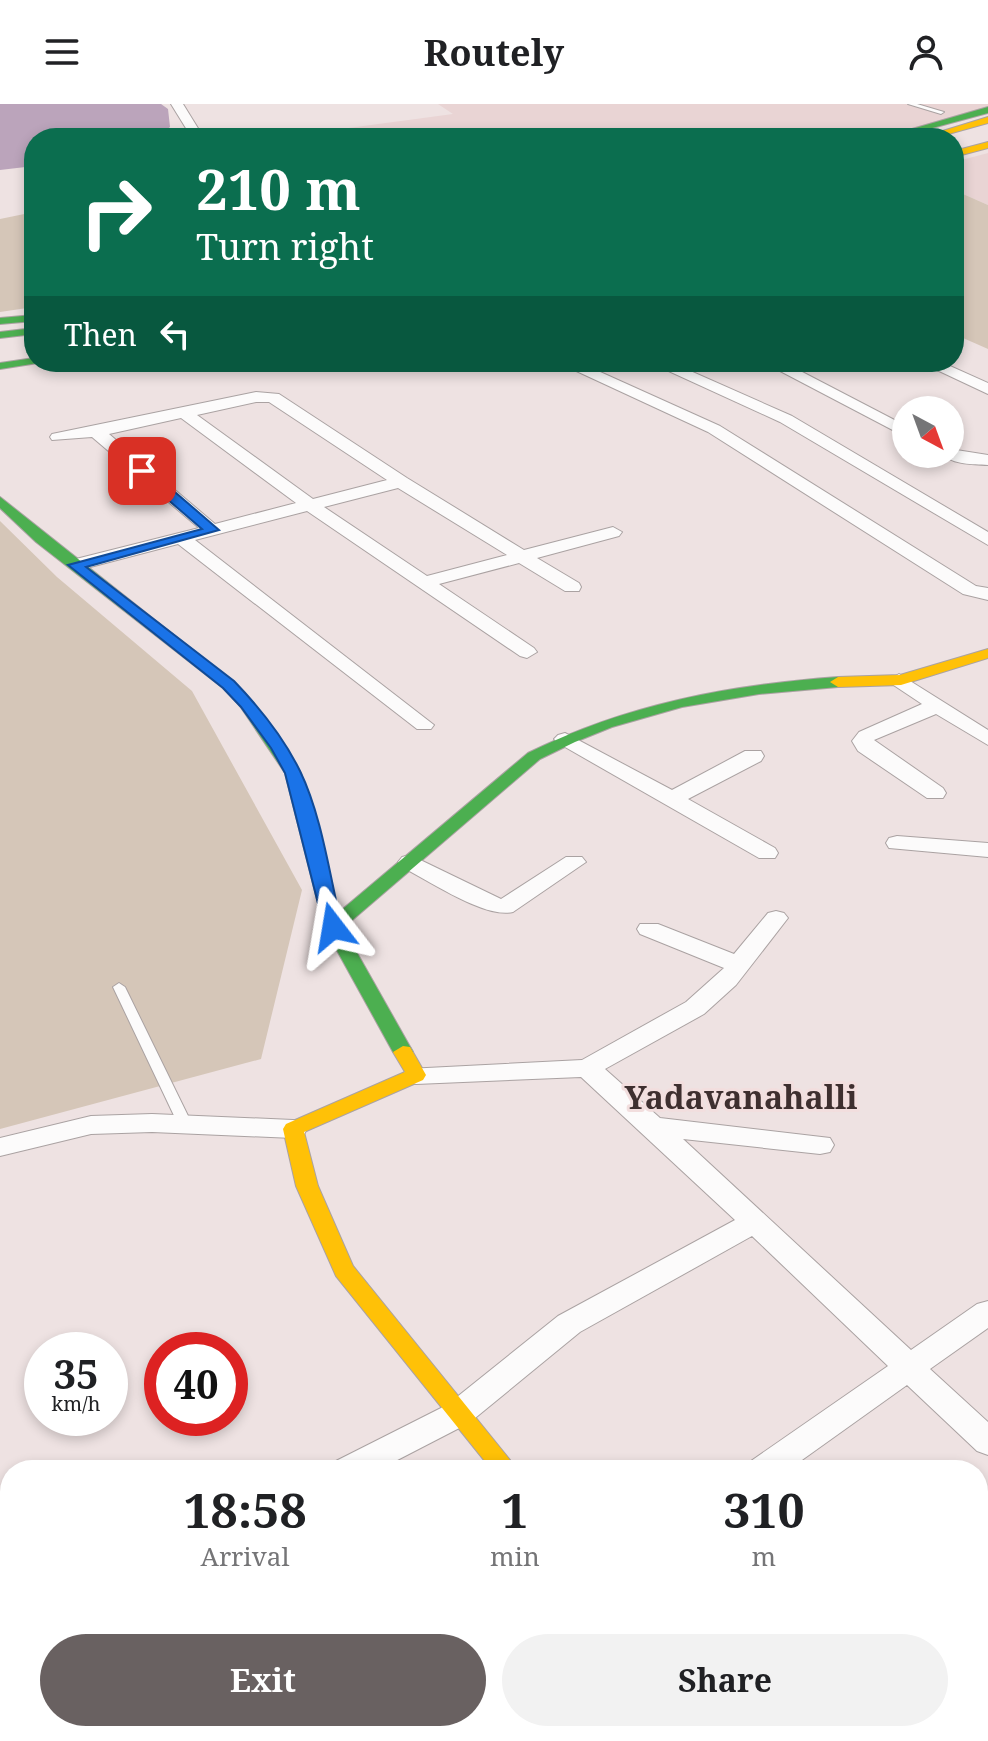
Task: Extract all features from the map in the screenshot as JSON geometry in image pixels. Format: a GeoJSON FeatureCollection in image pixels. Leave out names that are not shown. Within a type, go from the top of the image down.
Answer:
{"type":"FeatureCollection","features":[{"type":"Feature","properties":{"kind":"main road"},"geometry":{"type":"LineString","coordinates":[[922,128],[988,110]]}},
{"type":"Feature","properties":{"kind":"main road"},"geometry":{"type":"LineString","coordinates":[[960,128],[988,120]]}},
{"type":"Feature","properties":{"kind":"main road"},"geometry":{"type":"LineString","coordinates":[[964,139],[988,133]]}},
{"type":"Feature","properties":{"kind":"main road"},"geometry":{"type":"LineString","coordinates":[[964,151],[988,145]]}},
{"type":"Feature","properties":{"kind":"main road"},"geometry":{"type":"LineString","coordinates":[[0,321],[24,319]]}},
{"type":"Feature","properties":{"kind":"main road"},"geometry":{"type":"LineString","coordinates":[[0,335],[24,332]]}},
{"type":"Feature","properties":{"kind":"main road"},"geometry":{"type":"LineString","coordinates":[[0,349],[24,346]]}},
{"type":"Feature","properties":{"kind":"main road"},"geometry":{"type":"LineString","coordinates":[[0,366],[24,362]]}},
{"type":"Feature","properties":{"kind":"main road"},"geometry":{"type":"LineString","coordinates":[[0,501],[75,565],[228,685],[246,703],[293,773],[333,927],[416,1075],[293,1129],[307,1186],[344,1270],[497,1460]]}},
{"type":"Feature","properties":{"kind":"main road"},"geometry":{"type":"LineString","coordinates":[[333,927],[534,756],[565,739],[624,717],[712,696],[766,688],[899,680],[934,672],[988,653]]}},
{"type":"Feature","properties":{"kind":"street"},"geometry":{"type":"LineString","coordinates":[[177,104],[192,128]]}},
{"type":"Feature","properties":{"kind":"street"},"geometry":{"type":"LineString","coordinates":[[587,372],[714,429],[970,590],[988,594]]}},
{"type":"Feature","properties":{"kind":"street"},"geometry":{"type":"LineString","coordinates":[[680,372],[786,419],[988,540]]}},
{"type":"Feature","properties":{"kind":"street"},"geometry":{"type":"LineString","coordinates":[[790,372],[892,425]]}},
{"type":"Feature","properties":{"kind":"street"},"geometry":{"type":"LineString","coordinates":[[950,372],[988,389]]}},
{"type":"Feature","properties":{"kind":"street"},"geometry":{"type":"LineString","coordinates":[[58,437],[96,432],[256,397],[273,397],[401,482],[572,587]]}},
{"type":"Feature","properties":{"kind":"street"},"geometry":{"type":"LineString","coordinates":[[184,413],[310,505],[527,652]]}},
{"type":"Feature","properties":{"kind":"street"},"geometry":{"type":"LineString","coordinates":[[96,432],[212,530]]}},
{"type":"Feature","properties":{"kind":"street"},"geometry":{"type":"LineString","coordinates":[[964,459],[988,460]]}},
{"type":"Feature","properties":{"kind":"street"},"geometry":{"type":"LineString","coordinates":[[75,565],[401,482]]}},
{"type":"Feature","properties":{"kind":"street"},"geometry":{"type":"LineString","coordinates":[[425,582],[613,532]]}},
{"type":"Feature","properties":{"kind":"street"},"geometry":{"type":"LineString","coordinates":[[181,538],[424,725]]}},
{"type":"Feature","properties":{"kind":"street"},"geometry":{"type":"LineString","coordinates":[[899,680],[988,739]]}},
{"type":"Feature","properties":{"kind":"street"},"geometry":{"type":"LineString","coordinates":[[935,793],[863,741],[866,736],[938,705]]}},
{"type":"Feature","properties":{"kind":"street"},"geometry":{"type":"LineString","coordinates":[[565,739],[767,853]]}},
{"type":"Feature","properties":{"kind":"street"},"geometry":{"type":"LineString","coordinates":[[670,800],[753,756]]}},
{"type":"Feature","properties":{"kind":"street"},"geometry":{"type":"LineString","coordinates":[[897,843],[988,850]]}},
{"type":"Feature","properties":{"kind":"street"},"geometry":{"type":"LineString","coordinates":[[410,862],[497,906],[505,907],[574,862]]}},
{"type":"Feature","properties":{"kind":"street"},"geometry":{"type":"LineString","coordinates":[[416,1075],[587,1068],[695,1008],[739,965],[776,918]]}},
{"type":"Feature","properties":{"kind":"street"},"geometry":{"type":"LineString","coordinates":[[649,929],[739,965]]}},
{"type":"Feature","properties":{"kind":"street"},"geometry":{"type":"LineString","coordinates":[[587,1068],[653,1126],[988,1442]]}},
{"type":"Feature","properties":{"kind":"street"},"geometry":{"type":"LineString","coordinates":[[0,1147],[91,1125],[185,1124],[293,1129]]}},
{"type":"Feature","properties":{"kind":"street"},"geometry":{"type":"LineString","coordinates":[[653,1126],[820,1145]]}},
{"type":"Feature","properties":{"kind":"street"},"geometry":{"type":"LineString","coordinates":[[368,1460],[458,1414],[569,1324],[755,1222]]}},
{"type":"Feature","properties":{"kind":"street"},"geometry":{"type":"LineString","coordinates":[[777,1460],[988,1312]]}},
{"type":"Feature","properties":{"kind":"lane"},"geometry":{"type":"LineString","coordinates":[[911,104],[941,112]]}},
{"type":"Feature","properties":{"kind":"lane"},"geometry":{"type":"LineString","coordinates":[[119,987],[185,1124]]}},
{"type":"Feature","properties":{"kind":"shaded area"},"geometry":{"type":"Polygon","coordinates":[[[0,104],[161,104],[168,109],[169,128],[24,128],[24,167],[0,170],[0,104]]]}},
{"type":"Feature","properties":{"kind":"shaded area"},"geometry":{"type":"Polygon","coordinates":[[[438,104],[988,104],[988,108],[914,128],[348,128],[453,114],[438,104]]]}},
{"type":"Feature","properties":{"kind":"shaded area"},"geometry":{"type":"Polygon","coordinates":[[[988,153],[988,205],[964,194],[964,159],[988,153]]]}},
{"type":"Feature","properties":{"kind":"shaded area"},"geometry":{"type":"Polygon","coordinates":[[[964,194],[988,205],[988,349],[964,338],[964,194]]]}},
{"type":"Feature","properties":{"kind":"shaded area"},"geometry":{"type":"Polygon","coordinates":[[[24,214],[24,308],[0,312],[0,219],[24,214]]]}},
{"type":"Feature","properties":{"kind":"shaded area"},"geometry":{"type":"Polygon","coordinates":[[[0,521],[57,577],[192,691],[302,890],[261,1059],[0,1129],[0,521]]]}},
{"type":"Feature","properties":{"kind":"traffic: fast"},"geometry":{"type":"LineString","coordinates":[[922,128],[988,110]]}},
{"type":"Feature","properties":{"kind":"traffic: fast"},"geometry":{"type":"LineString","coordinates":[[0,321],[24,319]]}},
{"type":"Feature","properties":{"kind":"traffic: fast"},"geometry":{"type":"LineString","coordinates":[[0,335],[24,332]]}},
{"type":"Feature","properties":{"kind":"traffic: fast"},"geometry":{"type":"LineString","coordinates":[[0,366],[24,362]]}},
{"type":"Feature","properties":{"kind":"traffic: fast"},"geometry":{"type":"LineString","coordinates":[[0,501],[41,539],[228,685],[246,703],[293,773],[333,927],[403,1052]]}},
{"type":"Feature","properties":{"kind":"traffic: fast"},"geometry":{"type":"LineString","coordinates":[[333,927],[534,756],[570,738],[682,702],[759,689],[838,682]]}},
{"type":"Feature","properties":{"kind":"traffic: slow"},"geometry":{"type":"LineString","coordinates":[[960,128],[988,120]]}},
{"type":"Feature","properties":{"kind":"traffic: slow"},"geometry":{"type":"LineString","coordinates":[[964,151],[988,145]]}},
{"type":"Feature","properties":{"kind":"traffic: slow"},"geometry":{"type":"LineString","coordinates":[[838,682],[901,680],[988,653]]}},
{"type":"Feature","properties":{"kind":"traffic: slow"},"geometry":{"type":"LineString","coordinates":[[403,1052],[416,1075],[293,1129],[307,1186],[344,1270],[498,1460]]}},
{"type":"Feature","properties":{"kind":"district","name":"Yadavanahalli"},"geometry":{"type":"Point","coordinates":[741,1096]}},
{"type":"Feature","properties":{"kind":"route"},"geometry":{"type":"LineString","coordinates":[[142,471],[212,530],[75,565],[228,685],[246,703],[278,747],[293,773],[303,803],[333,927]]}}]}
